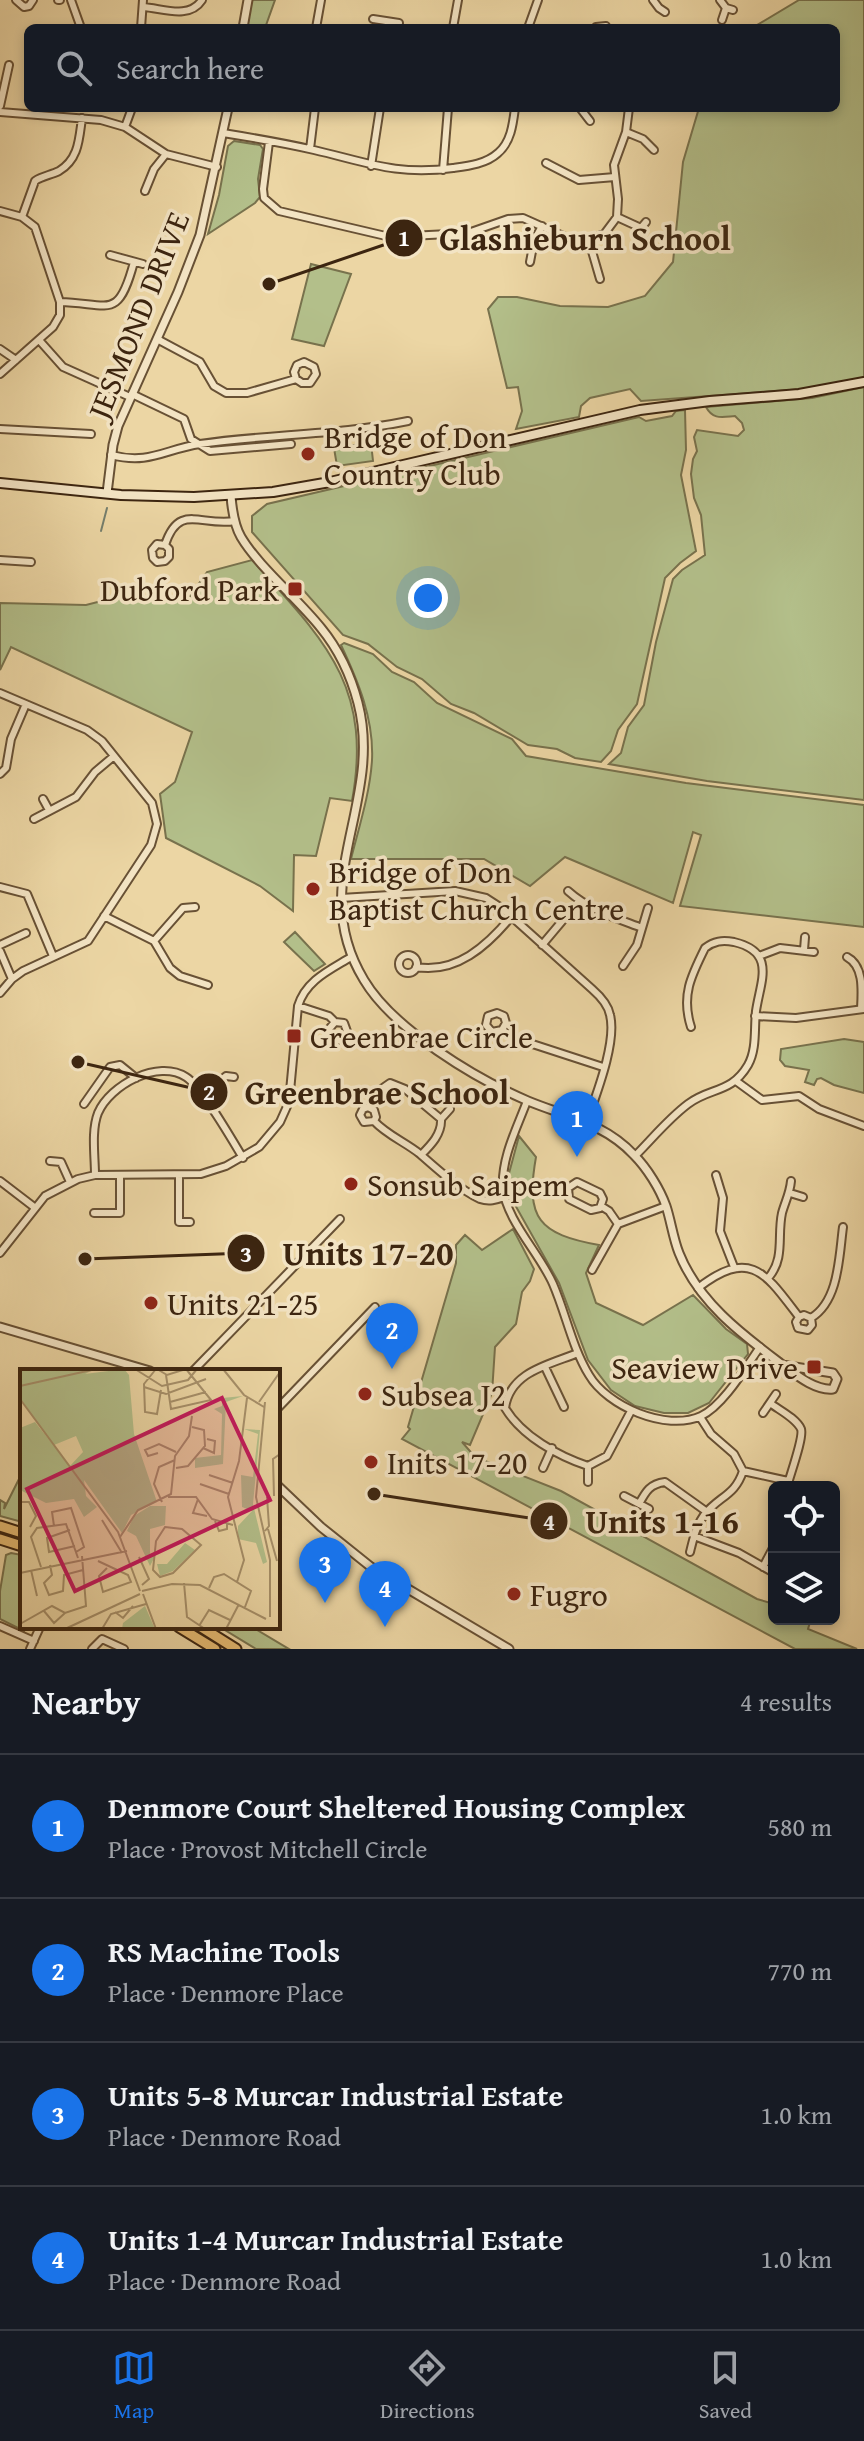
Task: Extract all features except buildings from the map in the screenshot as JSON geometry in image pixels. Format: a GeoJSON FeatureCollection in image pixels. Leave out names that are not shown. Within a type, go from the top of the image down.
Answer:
{"type":"FeatureCollection","features":[{"type":"Feature","properties":{"kind":"main road"},"geometry":{"type":"LineString","coordinates":[[0,483],[107,493],[231,496],[330,482],[640,410],[799,394],[864,382]]}},
{"type":"Feature","properties":{"kind":"main road"},"geometry":{"type":"LineString","coordinates":[[0,1526],[20,1532]]}},
{"type":"Feature","properties":{"kind":"main road"},"geometry":{"type":"LineString","coordinates":[[0,1539],[20,1545]]}},
{"type":"Feature","properties":{"kind":"main road"},"geometry":{"type":"LineString","coordinates":[[182,1629],[215,1649]]}},
{"type":"Feature","properties":{"kind":"main road"},"geometry":{"type":"LineString","coordinates":[[204,1629],[236,1649]]}},
{"type":"Feature","properties":{"kind":"street"},"geometry":{"type":"LineString","coordinates":[[16,0],[24,7],[33,0]]}},
{"type":"Feature","properties":{"kind":"street"},"geometry":{"type":"LineString","coordinates":[[71,0],[80,24]]}},
{"type":"Feature","properties":{"kind":"street"},"geometry":{"type":"LineString","coordinates":[[141,24],[143,3],[180,12],[196,8],[202,0]]}},
{"type":"Feature","properties":{"kind":"street"},"geometry":{"type":"LineString","coordinates":[[244,24],[248,0]]}},
{"type":"Feature","properties":{"kind":"street"},"geometry":{"type":"LineString","coordinates":[[317,24],[321,0]]}},
{"type":"Feature","properties":{"kind":"street"},"geometry":{"type":"LineString","coordinates":[[454,24],[458,0]]}},
{"type":"Feature","properties":{"kind":"street"},"geometry":{"type":"LineString","coordinates":[[529,24],[538,0]]}},
{"type":"Feature","properties":{"kind":"street"},"geometry":{"type":"LineString","coordinates":[[653,0],[662,10],[653,19]]}},
{"type":"Feature","properties":{"kind":"street"},"geometry":{"type":"LineString","coordinates":[[720,0],[730,9],[722,20]]}},
{"type":"Feature","properties":{"kind":"street"},"geometry":{"type":"LineString","coordinates":[[373,19],[383,24]]}},
{"type":"Feature","properties":{"kind":"street"},"geometry":{"type":"LineString","coordinates":[[392,24],[399,23]]}},
{"type":"Feature","properties":{"kind":"street"},"geometry":{"type":"LineString","coordinates":[[11,71],[0,109],[24,112]]}},
{"type":"Feature","properties":{"kind":"street"},"geometry":{"type":"LineString","coordinates":[[27,112],[125,127],[166,154],[217,167]]}},
{"type":"Feature","properties":{"kind":"street"},"geometry":{"type":"LineString","coordinates":[[125,127],[131,112]]}},
{"type":"Feature","properties":{"kind":"street","name":"JESMOND DRIVE"},"geometry":{"type":"LineString","coordinates":[[107,493],[118,426],[200,235],[227,112]]}},
{"type":"Feature","properties":{"kind":"street"},"geometry":{"type":"LineString","coordinates":[[310,149],[315,112]]}},
{"type":"Feature","properties":{"kind":"street"},"geometry":{"type":"LineString","coordinates":[[371,166],[379,112]]}},
{"type":"Feature","properties":{"kind":"street"},"geometry":{"type":"LineString","coordinates":[[443,170],[448,112]]}},
{"type":"Feature","properties":{"kind":"street"},"geometry":{"type":"LineString","coordinates":[[223,133],[310,149],[400,171],[443,170],[471,166],[501,151],[508,141],[514,112]]}},
{"type":"Feature","properties":{"kind":"street"},"geometry":{"type":"LineString","coordinates":[[577,124],[588,119],[583,112]]}},
{"type":"Feature","properties":{"kind":"street"},"geometry":{"type":"LineString","coordinates":[[269,142],[264,198],[279,211],[390,237],[468,233],[508,219],[523,218],[570,239],[589,241],[605,233],[617,217],[614,165],[626,132],[628,112]]}},
{"type":"Feature","properties":{"kind":"street"},"geometry":{"type":"LineString","coordinates":[[22,217],[35,181],[57,173],[75,156],[82,118]]}},
{"type":"Feature","properties":{"kind":"street"},"geometry":{"type":"LineString","coordinates":[[626,132],[654,150]]}},
{"type":"Feature","properties":{"kind":"street"},"geometry":{"type":"LineString","coordinates":[[640,152],[647,144]]}},
{"type":"Feature","properties":{"kind":"street"},"geometry":{"type":"LineString","coordinates":[[145,191],[154,169],[166,154]]}},
{"type":"Feature","properties":{"kind":"street"},"geometry":{"type":"LineString","coordinates":[[547,177],[549,165],[579,180],[615,177]]}},
{"type":"Feature","properties":{"kind":"street"},"geometry":{"type":"LineString","coordinates":[[0,211],[22,217],[35,227],[60,302],[57,322],[0,374]]}},
{"type":"Feature","properties":{"kind":"street"},"geometry":{"type":"LineString","coordinates":[[617,217],[644,225],[640,236]]}},
{"type":"Feature","properties":{"kind":"street"},"geometry":{"type":"LineString","coordinates":[[521,254],[530,258],[542,226]]}},
{"type":"Feature","properties":{"kind":"street"},"geometry":{"type":"LineString","coordinates":[[587,276],[599,276],[589,241]]}},
{"type":"Feature","properties":{"kind":"street"},"geometry":{"type":"LineString","coordinates":[[110,255],[143,264]]}},
{"type":"Feature","properties":{"kind":"street"},"geometry":{"type":"LineString","coordinates":[[60,302],[102,308],[109,306],[117,301],[128,285],[134,262]]}},
{"type":"Feature","properties":{"kind":"street"},"geometry":{"type":"LineString","coordinates":[[157,339],[200,362],[214,386],[226,393],[247,393],[296,379]]}},
{"type":"Feature","properties":{"kind":"street"},"geometry":{"type":"LineString","coordinates":[[39,340],[63,367],[184,419],[191,439],[212,452],[291,444]]}},
{"type":"Feature","properties":{"kind":"street"},"geometry":{"type":"LineString","coordinates":[[0,349],[16,360]]}},
{"type":"Feature","properties":{"kind":"street"},"geometry":{"type":"LineString","coordinates":[[111,455],[132,461],[197,444],[372,429],[408,421]]}},
{"type":"Feature","properties":{"kind":"street"},"geometry":{"type":"LineString","coordinates":[[0,429],[91,434]]}},
{"type":"Feature","properties":{"kind":"street"},"geometry":{"type":"LineString","coordinates":[[231,496],[235,521],[246,544],[331,642],[347,671],[357,700],[363,733],[364,767],[344,859],[340,898],[351,957],[366,983],[396,1017],[449,1058],[527,1101],[587,1121],[610,1134],[635,1156],[666,1206],[679,1252],[698,1288],[725,1319],[782,1365],[820,1388],[830,1389],[836,1384],[833,1373],[782,1365]]}},
{"type":"Feature","properties":{"kind":"street"},"geometry":{"type":"LineString","coordinates":[[165,545],[169,533],[181,520],[188,518],[216,524],[235,521]]}},
{"type":"Feature","properties":{"kind":"street"},"geometry":{"type":"LineString","coordinates":[[0,560],[31,562]]}},
{"type":"Feature","properties":{"kind":"street"},"geometry":{"type":"LineString","coordinates":[[0,693],[87,730],[102,741],[156,808],[157,824],[151,845],[83,945],[53,956],[12,979],[0,993]]}},
{"type":"Feature","properties":{"kind":"street"},"geometry":{"type":"LineString","coordinates":[[0,774],[6,768],[11,739],[26,704]]}},
{"type":"Feature","properties":{"kind":"street"},"geometry":{"type":"LineString","coordinates":[[34,819],[81,793],[95,772],[114,756]]}},
{"type":"Feature","properties":{"kind":"street"},"geometry":{"type":"LineString","coordinates":[[43,799],[49,810]]}},
{"type":"Feature","properties":{"kind":"street"},"geometry":{"type":"LineString","coordinates":[[12,889],[13,879]]}},
{"type":"Feature","properties":{"kind":"street"},"geometry":{"type":"LineString","coordinates":[[0,887],[28,896],[53,956]]}},
{"type":"Feature","properties":{"kind":"street"},"geometry":{"type":"LineString","coordinates":[[568,891],[579,901],[642,928]]}},
{"type":"Feature","properties":{"kind":"street"},"geometry":{"type":"LineString","coordinates":[[340,898],[469,893],[493,902],[592,989],[606,1005],[612,1032],[587,1121]]}},
{"type":"Feature","properties":{"kind":"street"},"geometry":{"type":"LineString","coordinates":[[154,941],[177,914],[192,907],[186,898]]}},
{"type":"Feature","properties":{"kind":"street"},"geometry":{"type":"LineString","coordinates":[[542,945],[579,901]]}},
{"type":"Feature","properties":{"kind":"street"},"geometry":{"type":"LineString","coordinates":[[623,966],[633,961],[648,908]]}},
{"type":"Feature","properties":{"kind":"street"},"geometry":{"type":"LineString","coordinates":[[104,916],[154,941],[180,976],[208,985]]}},
{"type":"Feature","properties":{"kind":"street"},"geometry":{"type":"LineString","coordinates":[[416,967],[429,969],[447,966],[469,957],[487,944],[511,917]]}},
{"type":"Feature","properties":{"kind":"street"},"geometry":{"type":"LineString","coordinates":[[12,979],[0,948],[26,933]]}},
{"type":"Feature","properties":{"kind":"street"},"geometry":{"type":"LineString","coordinates":[[703,937],[708,945]]}},
{"type":"Feature","properties":{"kind":"street"},"geometry":{"type":"LineString","coordinates":[[804,950],[805,937]]}},
{"type":"Feature","properties":{"kind":"street"},"geometry":{"type":"LineString","coordinates":[[635,1156],[690,1102],[714,1094],[736,1081],[752,1055],[755,1016],[764,980],[759,956],[748,947],[733,942],[721,941],[708,945],[688,987],[684,1005],[691,1027]]}},
{"type":"Feature","properties":{"kind":"street"},"geometry":{"type":"LineString","coordinates":[[759,956],[780,948],[814,952]]}},
{"type":"Feature","properties":{"kind":"street"},"geometry":{"type":"LineString","coordinates":[[0,1253],[34,1207],[45,1196],[70,1182],[95,1175],[201,1174],[243,1158],[268,1137],[280,1122],[289,1102],[298,1006],[302,994],[315,979],[351,957]]}},
{"type":"Feature","properties":{"kind":"street"},"geometry":{"type":"LineString","coordinates":[[755,1016],[796,1018],[862,1009],[861,971],[858,963],[847,957]]}},
{"type":"Feature","properties":{"kind":"street"},"geometry":{"type":"LineString","coordinates":[[858,963],[864,957]]}},
{"type":"Feature","properties":{"kind":"street"},"geometry":{"type":"LineString","coordinates":[[158,969],[167,962]]}},
{"type":"Feature","properties":{"kind":"street"},"geometry":{"type":"LineString","coordinates":[[298,1006],[329,1016],[335,1022]]}},
{"type":"Feature","properties":{"kind":"street"},"geometry":{"type":"LineString","coordinates":[[502,1030],[514,1038],[603,1067]]}},
{"type":"Feature","properties":{"kind":"street"},"geometry":{"type":"LineString","coordinates":[[84,1104],[110,1067],[120,1065],[136,1078]]}},
{"type":"Feature","properties":{"kind":"street"},"geometry":{"type":"LineString","coordinates":[[95,1175],[97,1115],[110,1097],[136,1078],[155,1073],[175,1072],[191,1081],[243,1158]]}},
{"type":"Feature","properties":{"kind":"street"},"geometry":{"type":"LineString","coordinates":[[202,1096],[226,1076],[234,1077]]}},
{"type":"Feature","properties":{"kind":"street"},"geometry":{"type":"LineString","coordinates":[[736,1081],[762,1100],[802,1097],[819,1109],[864,1126]]}},
{"type":"Feature","properties":{"kind":"street"},"geometry":{"type":"LineString","coordinates":[[370,1108],[380,1090],[390,1083],[405,1089],[441,1119]]}},
{"type":"Feature","properties":{"kind":"street"},"geometry":{"type":"LineString","coordinates":[[802,1097],[806,1087]]}},
{"type":"Feature","properties":{"kind":"street"},"geometry":{"type":"LineString","coordinates":[[527,1101],[504,1164],[504,1197],[552,1283],[590,1377],[606,1394],[631,1411],[667,1419],[700,1417],[715,1405],[760,1347]]}},
{"type":"Feature","properties":{"kind":"street"},"geometry":{"type":"LineString","coordinates":[[374,1121],[376,1112],[370,1108],[363,1109],[361,1117],[366,1123],[374,1121],[440,1173],[478,1198],[492,1201],[504,1197]]}},
{"type":"Feature","properties":{"kind":"street"},"geometry":{"type":"LineString","coordinates":[[421,1155],[439,1132],[441,1119],[450,1109]]}},
{"type":"Feature","properties":{"kind":"street"},"geometry":{"type":"LineString","coordinates":[[50,1161],[61,1162],[70,1182]]}},
{"type":"Feature","properties":{"kind":"street"},"geometry":{"type":"LineString","coordinates":[[94,1213],[120,1213],[120,1175]]}},
{"type":"Feature","properties":{"kind":"street"},"geometry":{"type":"LineString","coordinates":[[716,1175],[722,1190],[720,1231],[734,1267]]}},
{"type":"Feature","properties":{"kind":"street"},"geometry":{"type":"LineString","coordinates":[[179,1176],[179,1222],[190,1222]]}},
{"type":"Feature","properties":{"kind":"street"},"geometry":{"type":"LineString","coordinates":[[0,1181],[34,1207]]}},
{"type":"Feature","properties":{"kind":"street"},"geometry":{"type":"LineString","coordinates":[[769,1277],[780,1259],[782,1215],[791,1181]]}},
{"type":"Feature","properties":{"kind":"street"},"geometry":{"type":"LineString","coordinates":[[577,1182],[599,1192],[603,1199],[601,1206],[591,1210],[572,1202],[567,1195],[568,1188],[577,1182]]}},
{"type":"Feature","properties":{"kind":"street"},"geometry":{"type":"LineString","coordinates":[[710,1192],[722,1190]]}},
{"type":"Feature","properties":{"kind":"street"},"geometry":{"type":"LineString","coordinates":[[790,1193],[803,1197]]}},
{"type":"Feature","properties":{"kind":"street"},"geometry":{"type":"LineString","coordinates":[[601,1206],[618,1224]]}},
{"type":"Feature","properties":{"kind":"street"},"geometry":{"type":"LineString","coordinates":[[592,1270],[618,1224],[666,1206]]}},
{"type":"Feature","properties":{"kind":"street"},"geometry":{"type":"LineString","coordinates":[[195,1369],[340,1219]]}},
{"type":"Feature","properties":{"kind":"street"},"geometry":{"type":"LineString","coordinates":[[698,1288],[734,1267],[750,1269],[769,1277],[799,1317],[797,1327],[804,1331],[811,1327],[811,1318],[827,1303],[837,1273],[843,1227]]}},
{"type":"Feature","properties":{"kind":"street"},"geometry":{"type":"LineString","coordinates":[[280,1406],[375,1307]]}},
{"type":"Feature","properties":{"kind":"street"},"geometry":{"type":"LineString","coordinates":[[799,1317],[804,1315],[811,1318]]}},
{"type":"Feature","properties":{"kind":"street"},"geometry":{"type":"LineString","coordinates":[[0,1327],[143,1369]]}},
{"type":"Feature","properties":{"kind":"street"},"geometry":{"type":"LineString","coordinates":[[505,1408],[511,1386],[528,1373],[578,1353]]}},
{"type":"Feature","properties":{"kind":"street"},"geometry":{"type":"LineString","coordinates":[[545,1367],[564,1407]]}},
{"type":"Feature","properties":{"kind":"street"},"geometry":{"type":"LineString","coordinates":[[763,1413],[776,1394]]}},
{"type":"Feature","properties":{"kind":"street"},"geometry":{"type":"LineString","coordinates":[[770,1403],[798,1425],[802,1432],[789,1481]]}},
{"type":"Feature","properties":{"kind":"street"},"geometry":{"type":"LineString","coordinates":[[496,1410],[505,1408]]}},
{"type":"Feature","properties":{"kind":"street"},"geometry":{"type":"LineString","coordinates":[[505,1408],[521,1429],[588,1466]]}},
{"type":"Feature","properties":{"kind":"street"},"geometry":{"type":"LineString","coordinates":[[588,1466],[607,1456],[631,1411]]}},
{"type":"Feature","properties":{"kind":"street"},"geometry":{"type":"LineString","coordinates":[[700,1417],[711,1434],[734,1454],[743,1471],[778,1481]]}},
{"type":"Feature","properties":{"kind":"street"},"geometry":{"type":"LineString","coordinates":[[543,1468],[552,1448]]}},
{"type":"Feature","properties":{"kind":"street"},"geometry":{"type":"LineString","coordinates":[[588,1466],[588,1482]]}},
{"type":"Feature","properties":{"kind":"street"},"geometry":{"type":"LineString","coordinates":[[690,1552],[694,1536],[707,1512],[738,1486],[743,1471]]}},
{"type":"Feature","properties":{"kind":"street"},"geometry":{"type":"LineString","coordinates":[[639,1504],[646,1490],[655,1483],[665,1482],[707,1512]]}},
{"type":"Feature","properties":{"kind":"street"},"geometry":{"type":"LineString","coordinates":[[280,1488],[321,1527],[371,1567],[509,1649]]}},
{"type":"Feature","properties":{"kind":"street"},"geometry":{"type":"LineString","coordinates":[[624,1496],[649,1509]]}},
{"type":"Feature","properties":{"kind":"street"},"geometry":{"type":"LineString","coordinates":[[694,1536],[739,1553],[768,1570]]}},
{"type":"Feature","properties":{"kind":"street"},"geometry":{"type":"LineString","coordinates":[[763,1567],[770,1553]]}},
{"type":"Feature","properties":{"kind":"street"},"geometry":{"type":"LineString","coordinates":[[0,1626],[34,1641]]}},
{"type":"Feature","properties":{"kind":"street"},"geometry":{"type":"LineString","coordinates":[[30,1649],[39,1629]]}},
{"type":"Feature","properties":{"kind":"street"},"geometry":{"type":"LineString","coordinates":[[92,1649],[102,1639],[124,1649]]}},
{"type":"Feature","properties":{"kind":"green space"},"geometry":{"type":"Polygon","coordinates":[[[251,0],[275,0],[266,24],[247,24],[251,0]]]}},
{"type":"Feature","properties":{"kind":"green space"},"geometry":{"type":"Polygon","coordinates":[[[799,0],[864,0],[864,378],[803,389],[641,401],[630,389],[590,398],[581,406],[579,417],[516,429],[522,411],[518,387],[507,388],[488,309],[498,297],[517,297],[560,306],[608,307],[645,296],[673,262],[683,162],[698,112],[840,112],[840,24],[759,24],[799,0]]]}},
{"type":"Feature","properties":{"kind":"green space"},"geometry":{"type":"Polygon","coordinates":[[[234,141],[260,145],[263,149],[258,179],[260,197],[208,234],[228,146],[234,141]]]}},
{"type":"Feature","properties":{"kind":"green space"},"geometry":{"type":"Polygon","coordinates":[[[311,264],[351,274],[324,346],[292,339],[311,264]]]}},
{"type":"Feature","properties":{"kind":"green space"},"geometry":{"type":"Polygon","coordinates":[[[864,387],[864,800],[707,781],[609,764],[621,753],[628,727],[644,705],[656,642],[673,579],[705,555],[701,515],[694,498],[691,474],[697,451],[694,437],[697,430],[738,436],[744,430],[735,416],[715,416],[706,407],[812,398],[864,387]]]}},
{"type":"Feature","properties":{"kind":"green space"},"geometry":{"type":"Polygon","coordinates":[[[685,410],[686,450],[681,475],[696,551],[665,578],[637,704],[618,730],[611,751],[601,762],[575,758],[557,749],[528,745],[474,713],[451,704],[422,679],[397,667],[368,644],[343,635],[252,532],[252,516],[267,504],[639,417],[646,421],[685,410]]]}},
{"type":"Feature","properties":{"kind":"green space"},"geometry":{"type":"Polygon","coordinates":[[[371,443],[373,461],[337,466],[334,448],[371,443]]]}},
{"type":"Feature","properties":{"kind":"green space"},"geometry":{"type":"Polygon","coordinates":[[[252,560],[321,641],[349,695],[355,726],[357,761],[352,801],[330,798],[316,856],[294,855],[293,911],[260,886],[166,838],[160,794],[175,782],[192,732],[11,647],[0,670],[0,603],[86,605],[121,596],[155,602],[186,602],[207,572],[252,560]]]}},
{"type":"Feature","properties":{"kind":"green space"},"geometry":{"type":"Polygon","coordinates":[[[344,643],[373,654],[392,672],[414,682],[437,703],[512,739],[526,756],[686,783],[864,805],[864,927],[680,906],[701,835],[693,832],[673,903],[565,857],[530,886],[484,859],[351,859],[369,785],[372,745],[364,701],[341,645],[344,643]]]}},
{"type":"Feature","properties":{"kind":"green space"},"geometry":{"type":"Polygon","coordinates":[[[295,932],[325,964],[314,971],[284,942],[295,932]]]}},
{"type":"Feature","properties":{"kind":"green space"},"geometry":{"type":"Polygon","coordinates":[[[844,1039],[864,1042],[864,1093],[821,1078],[814,1085],[805,1082],[809,1070],[785,1066],[780,1060],[781,1049],[844,1039]]]}},
{"type":"Feature","properties":{"kind":"green space"},"geometry":{"type":"Polygon","coordinates":[[[519,1136],[536,1157],[533,1195],[541,1220],[562,1235],[599,1245],[586,1273],[596,1303],[643,1325],[693,1295],[726,1329],[747,1344],[748,1354],[709,1403],[688,1413],[664,1413],[635,1406],[611,1390],[588,1360],[559,1283],[510,1196],[508,1177],[519,1136]]]}},
{"type":"Feature","properties":{"kind":"green space"},"geometry":{"type":"Polygon","coordinates":[[[513,1229],[534,1269],[522,1292],[516,1324],[495,1347],[492,1393],[470,1445],[462,1442],[475,1457],[561,1491],[768,1602],[768,1625],[809,1625],[808,1629],[857,1649],[795,1649],[402,1439],[410,1429],[408,1427],[456,1263],[456,1245],[465,1235],[482,1250],[513,1229]]]}},
{"type":"Feature","properties":{"kind":"green space"},"geometry":{"type":"Polygon","coordinates":[[[20,1477],[20,1521],[0,1516],[0,1500],[5,1503],[4,1509],[20,1477]]]}},
{"type":"Feature","properties":{"kind":"green space"},"geometry":{"type":"Polygon","coordinates":[[[6,1555],[20,1555],[20,1629],[0,1619],[0,1591],[6,1555]]]}},
{"type":"Feature","properties":{"kind":"green space"},"geometry":{"type":"Polygon","coordinates":[[[223,1629],[255,1629],[289,1649],[256,1649],[223,1629]]]}},
{"type":"Feature","properties":{"kind":"waterway"},"geometry":{"type":"LineString","coordinates":[[101,531],[107,508]]}},
{"type":"Feature","properties":{"kind":"place","name":"Glashieburn School"},"geometry":{"type":"Point","coordinates":[269,284]}},
{"type":"Feature","properties":{"kind":"place","name":"Bridge of Don Country Club"},"geometry":{"type":"Point","coordinates":[308,454]}},
{"type":"Feature","properties":{"kind":"place","name":"Dubford Park"},"geometry":{"type":"Point","coordinates":[295,589]}},
{"type":"Feature","properties":{"kind":"place","name":"Bridge of Don Baptist Church Centre"},"geometry":{"type":"Point","coordinates":[313,889]}},
{"type":"Feature","properties":{"kind":"place","name":"Greenbrae Circle"},"geometry":{"type":"Point","coordinates":[294,1036]}},
{"type":"Feature","properties":{"kind":"place","name":"Greenbrae School"},"geometry":{"type":"Point","coordinates":[78,1062]}},
{"type":"Feature","properties":{"kind":"place","name":"Denmore Court Sheltered Housing Complex"},"geometry":{"type":"Point","coordinates":[577,1157]}},
{"type":"Feature","properties":{"kind":"place","name":"Sonsub Saipem"},"geometry":{"type":"Point","coordinates":[351,1184]}},
{"type":"Feature","properties":{"kind":"place","name":"Units 17-20"},"geometry":{"type":"Point","coordinates":[85,1259]}},
{"type":"Feature","properties":{"kind":"place","name":"Units 21-25"},"geometry":{"type":"Point","coordinates":[151,1303]}},
{"type":"Feature","properties":{"kind":"place","name":"Seaview Drive"},"geometry":{"type":"Point","coordinates":[814,1367]}},
{"type":"Feature","properties":{"kind":"place","name":"RS Machine Tools"},"geometry":{"type":"Point","coordinates":[392,1369]}},
{"type":"Feature","properties":{"kind":"place","name":"Subsea J2"},"geometry":{"type":"Point","coordinates":[365,1394]}},
{"type":"Feature","properties":{"kind":"place","name":"Inits 17-20"},"geometry":{"type":"Point","coordinates":[371,1462]}},
{"type":"Feature","properties":{"kind":"place","name":"Units 1-16"},"geometry":{"type":"Point","coordinates":[374,1494]}},
{"type":"Feature","properties":{"kind":"place","name":"Fugro"},"geometry":{"type":"Point","coordinates":[514,1594]}},
{"type":"Feature","properties":{"kind":"place","name":"Units 5-8 Murcar Industrial Estate"},"geometry":{"type":"Point","coordinates":[325,1603]}},
{"type":"Feature","properties":{"kind":"place","name":"Units 1-4 Murcar Industrial Estate"},"geometry":{"type":"Point","coordinates":[385,1627]}}]}
